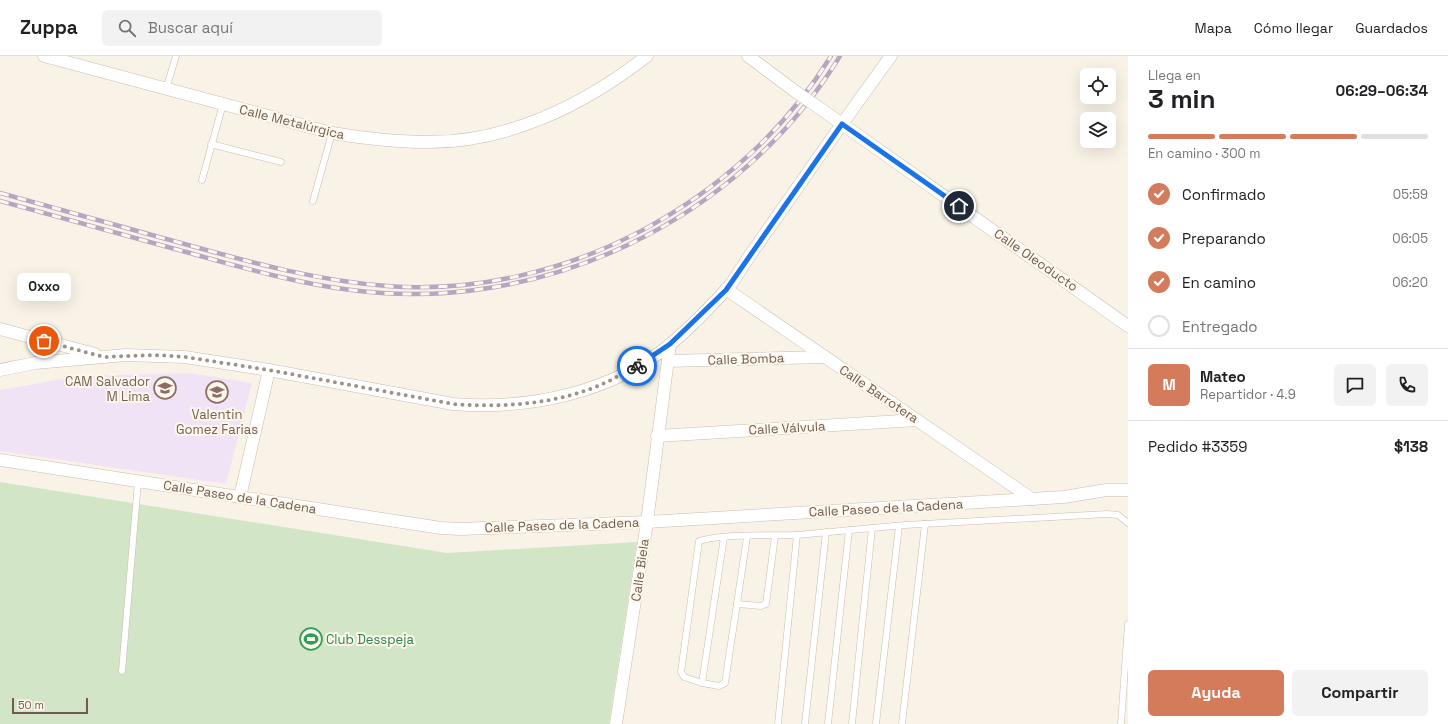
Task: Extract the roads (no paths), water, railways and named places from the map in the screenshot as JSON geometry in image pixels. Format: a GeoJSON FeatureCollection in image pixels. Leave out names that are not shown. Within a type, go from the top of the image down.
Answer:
{"type":"FeatureCollection","features":[{"type":"Feature","properties":{"kind":"street","name":"Calle Metalúrgica"},"geometry":{"type":"LineString","coordinates":[[44,56],[332,133],[379,140],[427,142],[469,138],[514,129],[556,112],[595,93],[647,56]]}},
{"type":"Feature","properties":{"kind":"street","name":"Calle Oleoducto"},"geometry":{"type":"LineString","coordinates":[[748,56],[796,92],[1128,326]]}},
{"type":"Feature","properties":{"kind":"street"},"geometry":{"type":"LineString","coordinates":[[0,370],[35,363],[126,355],[177,357],[269,370],[453,404],[504,406],[571,395],[606,382],[642,363],[670,344],[726,290],[891,56]]}},
{"type":"Feature","properties":{"kind":"street","name":"Calle Barrotera"},"geometry":{"type":"LineString","coordinates":[[726,290],[1032,499]]}},
{"type":"Feature","properties":{"kind":"street"},"geometry":{"type":"LineString","coordinates":[[0,329],[104,357]]}},
{"type":"Feature","properties":{"kind":"street","name":"Calle Biela"},"geometry":{"type":"LineString","coordinates":[[616,724],[647,522],[670,344]]}},
{"type":"Feature","properties":{"kind":"street","name":"Calle Bomba"},"geometry":{"type":"LineString","coordinates":[[668,361],[825,357]]}},
{"type":"Feature","properties":{"kind":"street"},"geometry":{"type":"LineString","coordinates":[[240,498],[269,370]]}},
{"type":"Feature","properties":{"kind":"street","name":"Calle Válvula"},"geometry":{"type":"LineString","coordinates":[[657,436],[917,420]]}},
{"type":"Feature","properties":{"kind":"street","name":"Calle Paseo de la Cadena"},"geometry":{"type":"LineString","coordinates":[[0,460],[240,498],[460,529],[647,522],[1032,499],[1128,490]]}},
{"type":"Feature","properties":{"kind":"lane"},"geometry":{"type":"LineString","coordinates":[[166,89],[176,56]]}},
{"type":"Feature","properties":{"kind":"lane"},"geometry":{"type":"LineString","coordinates":[[202,180],[223,104]]}},
{"type":"Feature","properties":{"kind":"lane"},"geometry":{"type":"LineString","coordinates":[[313,201],[332,133]]}},
{"type":"Feature","properties":{"kind":"lane"},"geometry":{"type":"LineString","coordinates":[[211,144],[282,162]]}},
{"type":"Feature","properties":{"kind":"lane"},"geometry":{"type":"LineString","coordinates":[[122,671],[138,482]]}},
{"type":"Feature","properties":{"kind":"lane"},"geometry":{"type":"LineString","coordinates":[[747,537],[725,683],[719,686],[684,678],[681,672],[699,541],[708,538],[797,535],[925,524],[1107,514],[1118,515],[1128,523]]}},
{"type":"Feature","properties":{"kind":"lane"},"geometry":{"type":"LineString","coordinates":[[902,724],[925,524]]}},
{"type":"Feature","properties":{"kind":"lane"},"geometry":{"type":"LineString","coordinates":[[876,724],[899,526]]}},
{"type":"Feature","properties":{"kind":"lane"},"geometry":{"type":"LineString","coordinates":[[852,724],[872,528]]}},
{"type":"Feature","properties":{"kind":"lane"},"geometry":{"type":"LineString","coordinates":[[828,724],[849,530]]}},
{"type":"Feature","properties":{"kind":"lane"},"geometry":{"type":"LineString","coordinates":[[805,724],[826,532]]}},
{"type":"Feature","properties":{"kind":"lane"},"geometry":{"type":"LineString","coordinates":[[778,724],[797,535]]}},
{"type":"Feature","properties":{"kind":"lane"},"geometry":{"type":"LineString","coordinates":[[737,604],[761,606],[766,604],[775,536]]}},
{"type":"Feature","properties":{"kind":"lane"},"geometry":{"type":"LineString","coordinates":[[702,683],[724,537]]}},
{"type":"Feature","properties":{"kind":"lane"},"geometry":{"type":"LineString","coordinates":[[1121,724],[1128,624]]}},
{"type":"Feature","properties":{"kind":"railway"},"geometry":{"type":"LineString","coordinates":[[0,193],[237,258],[311,276],[362,284],[387,286],[452,286],[517,276],[580,258],[640,231],[696,197],[748,156],[793,109],[831,56]]}},
{"type":"Feature","properties":{"kind":"railway"},"geometry":{"type":"LineString","coordinates":[[0,201],[247,269],[330,287],[351,290],[423,294],[494,287],[563,270],[629,244],[691,209],[748,166],[798,114],[840,56]]}},
{"type":"Feature","properties":{"kind":"place","name":"Oxxo"},"geometry":{"type":"Point","coordinates":[44,341]}},
{"type":"Feature","properties":{"kind":"place","name":"CAM Salvador M Lima"},"geometry":{"type":"Point","coordinates":[165,388]}},
{"type":"Feature","properties":{"kind":"place","name":"Valentin Gomez Farias"},"geometry":{"type":"Point","coordinates":[217,392]}},
{"type":"Feature","properties":{"kind":"place","name":"Club Desspeja"},"geometry":{"type":"Point","coordinates":[311,639]}}]}
